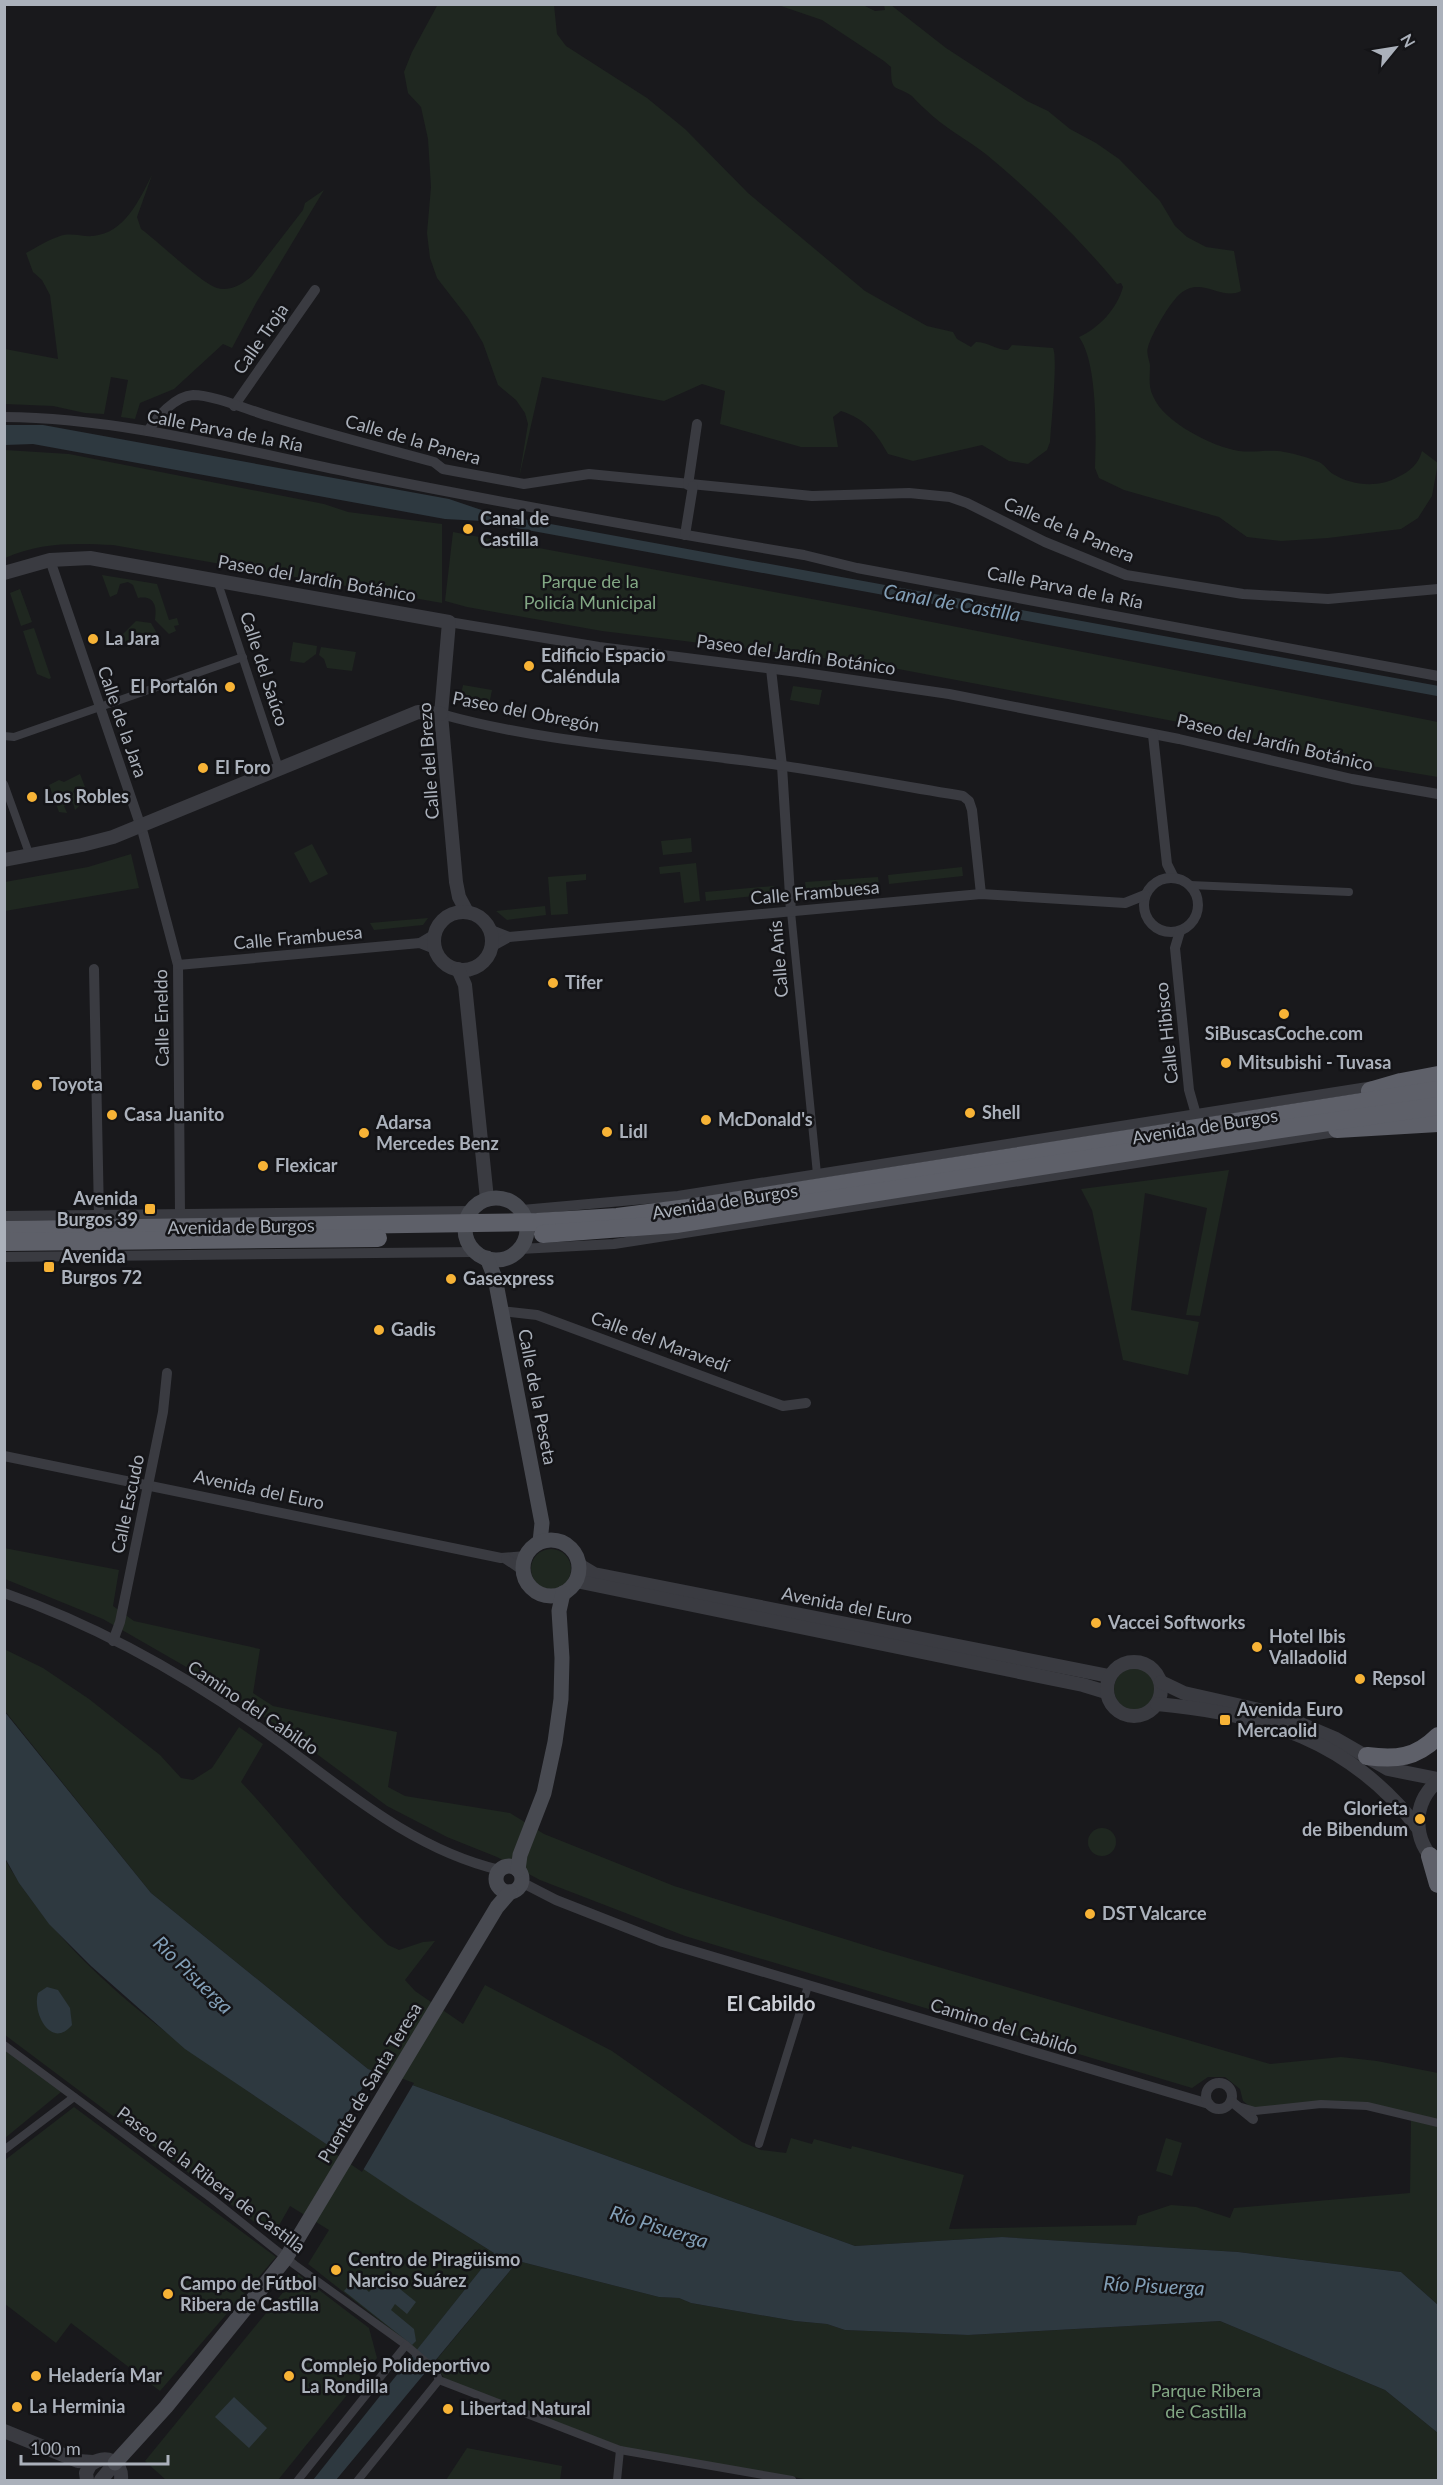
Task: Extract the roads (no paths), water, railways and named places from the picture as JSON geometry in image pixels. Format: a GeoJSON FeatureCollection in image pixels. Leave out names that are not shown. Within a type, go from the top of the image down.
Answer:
{"type":"FeatureCollection","features":[{"type":"Feature","properties":{"kind":"highway"},"geometry":{"type":"LineString","coordinates":[[1306,1111],[1401,1082],[1438,1075]]}},
{"type":"Feature","properties":{"kind":"highway","name":"Avenida de Burgos"},"geometry":{"type":"LineString","coordinates":[[524,1229],[676,1224],[779,1201],[813,1188],[1438,1090]]}},
{"type":"Feature","properties":{"kind":"highway","name":"Avenida de Burgos"},"geometry":{"type":"LineString","coordinates":[[813,1188],[951,1180],[1002,1172],[1198,1127],[1291,1127],[1438,1106]]}},
{"type":"Feature","properties":{"kind":"highway"},"geometry":{"type":"LineString","coordinates":[[1291,1127],[1350,1130],[1438,1123]]}},
{"type":"Feature","properties":{"kind":"highway","name":"Avenida de Burgos"},"geometry":{"type":"LineString","coordinates":[[4,1230],[184,1227],[221,1234],[305,1240],[473,1236],[688,1208],[779,1201]]}},
{"type":"Feature","properties":{"kind":"highway","name":"Avenida de Burgos"},"geometry":{"type":"LineString","coordinates":[[4,1242],[184,1227]]}},
{"type":"Feature","properties":{"kind":"highway","name":"Avenida de Burgos"},"geometry":{"type":"LineString","coordinates":[[221,1234],[473,1236]]}},
{"type":"Feature","properties":{"kind":"highway"},"geometry":{"type":"LineString","coordinates":[[1367,1756],[1393,1759],[1415,1753],[1430,1745],[1438,1736]]}},
{"type":"Feature","properties":{"kind":"highway"},"geometry":{"type":"LineString","coordinates":[[1434,1860],[1438,1884]]}},
{"type":"Feature","properties":{"kind":"main road"},"geometry":{"type":"LineString","coordinates":[[495,1278],[503,1259],[524,1229],[504,1198],[487,1199],[473,1236],[503,1259]]}},
{"type":"Feature","properties":{"kind":"main road","name":"Calle de la Peseta"},"geometry":{"type":"LineString","coordinates":[[473,1236],[495,1278],[546,1541]]}},
{"type":"Feature","properties":{"kind":"main road"},"geometry":{"type":"LineString","coordinates":[[546,1541],[569,1546],[575,1554],[578,1573],[557,1594],[540,1593],[532,1587],[525,1563],[546,1541]]}},
{"type":"Feature","properties":{"kind":"main road"},"geometry":{"type":"LineString","coordinates":[[511,1876],[544,1793],[555,1742],[561,1699],[562,1658],[557,1594]]}},
{"type":"Feature","properties":{"kind":"main road","name":"Puente de Santa Teresa"},"geometry":{"type":"LineString","coordinates":[[115,2463],[169,2402],[286,2258],[497,1907],[511,1876]]}},
{"type":"Feature","properties":{"kind":"street","name":"Calle Troja"},"geometry":{"type":"LineString","coordinates":[[234,406],[315,290]]}},
{"type":"Feature","properties":{"kind":"street","name":"Calle de la Panera"},"geometry":{"type":"LineString","coordinates":[[148,432],[170,406],[184,397],[193,395],[214,398],[234,406],[434,462],[443,470],[524,484],[589,474],[812,496],[909,494],[950,497],[967,503],[1045,542],[1125,575],[1243,594],[1328,599],[1438,589]]}},
{"type":"Feature","properties":{"kind":"street","name":"Calle Parva de la Ría"},"geometry":{"type":"LineString","coordinates":[[4,417],[49,417],[148,432],[438,490],[804,555],[857,568],[1438,676]]}},
{"type":"Feature","properties":{"kind":"street"},"geometry":{"type":"LineString","coordinates":[[685,535],[697,424]]}},
{"type":"Feature","properties":{"kind":"street"},"geometry":{"type":"LineString","coordinates":[[438,490],[443,470]]}},
{"type":"Feature","properties":{"kind":"street","name":"Paseo del Jardín Botánico"},"geometry":{"type":"LineString","coordinates":[[4,573],[50,560],[90,558],[599,647],[949,694],[1153,735],[1352,779],[1438,794]]}},
{"type":"Feature","properties":{"kind":"street","name":"Calle de la Jara"},"geometry":{"type":"LineString","coordinates":[[50,560],[140,826]]}},
{"type":"Feature","properties":{"kind":"street","name":"Calle del Saúco"},"geometry":{"type":"LineString","coordinates":[[217,580],[279,768]]}},
{"type":"Feature","properties":{"kind":"street","name":"Calle del Brezo"},"geometry":{"type":"LineString","coordinates":[[449,622],[441,714],[459,897],[467,912]]}},
{"type":"Feature","properties":{"kind":"street"},"geometry":{"type":"LineString","coordinates":[[4,736],[14,737],[243,657]]}},
{"type":"Feature","properties":{"kind":"street","name":"Calle Anís"},"geometry":{"type":"LineString","coordinates":[[771,669],[782,766],[813,1188]]}},
{"type":"Feature","properties":{"kind":"street","name":"Paseo del Obregón"},"geometry":{"type":"LineString","coordinates":[[4,860],[82,845],[140,826],[418,712],[441,714],[473,723],[609,746],[782,766],[963,796],[969,801],[972,810],[981,894]]}},
{"type":"Feature","properties":{"kind":"street"},"geometry":{"type":"LineString","coordinates":[[1153,735],[1168,878]]}},
{"type":"Feature","properties":{"kind":"street"},"geometry":{"type":"LineString","coordinates":[[4,784],[30,856]]}},
{"type":"Feature","properties":{"kind":"street","name":"Calle Eneldo"},"geometry":{"type":"LineString","coordinates":[[140,826],[178,965],[184,1227]]}},
{"type":"Feature","properties":{"kind":"street"},"geometry":{"type":"LineString","coordinates":[[1190,885],[1198,901],[1198,910],[1189,926],[1173,934],[1155,928],[1144,913],[1145,895],[1150,887],[1168,878],[1190,885],[1349,892]]}},
{"type":"Feature","properties":{"kind":"street","name":"Calle Frambuesa"},"geometry":{"type":"LineString","coordinates":[[493,946],[509,937],[981,894],[1125,903],[1144,913]]}},
{"type":"Feature","properties":{"kind":"street","name":"Calle Frambuesa"},"geometry":{"type":"LineString","coordinates":[[1125,903],[1145,895]]}},
{"type":"Feature","properties":{"kind":"street"},"geometry":{"type":"LineString","coordinates":[[451,914],[459,897]]}},
{"type":"Feature","properties":{"kind":"street"},"geometry":{"type":"LineString","coordinates":[[467,912],[484,920],[490,930],[493,946],[487,958],[479,965],[464,969],[445,964],[435,941],[441,921],[451,914],[467,912]]}},
{"type":"Feature","properties":{"kind":"street","name":"Calle Frambuesa"},"geometry":{"type":"LineString","coordinates":[[490,930],[509,937]]}},
{"type":"Feature","properties":{"kind":"street","name":"Calle Hibisco"},"geometry":{"type":"LineString","coordinates":[[1164,932],[1174,948],[1190,1090],[1198,1127]]}},
{"type":"Feature","properties":{"kind":"street","name":"Calle Hibisco"},"geometry":{"type":"LineString","coordinates":[[1174,948],[1180,932]]}},
{"type":"Feature","properties":{"kind":"street","name":"Calle Frambuesa"},"geometry":{"type":"LineString","coordinates":[[178,965],[435,941]]}},
{"type":"Feature","properties":{"kind":"street"},"geometry":{"type":"LineString","coordinates":[[55,1229],[104,1215],[94,969]]}},
{"type":"Feature","properties":{"kind":"street"},"geometry":{"type":"LineString","coordinates":[[464,969],[487,1199]]}},
{"type":"Feature","properties":{"kind":"street","name":"Avenida de Burgos"},"geometry":{"type":"LineString","coordinates":[[524,1229],[632,1200],[678,1196],[759,1183],[813,1188],[833,1172],[1035,1140],[1198,1127],[1401,1082]]}},
{"type":"Feature","properties":{"kind":"street"},"geometry":{"type":"LineString","coordinates":[[1183,1158],[1202,1149],[1198,1127]]}},
{"type":"Feature","properties":{"kind":"street","name":"Avenida de Burgos"},"geometry":{"type":"LineString","coordinates":[[524,1229],[614,1244],[1183,1158],[1350,1130]]}},
{"type":"Feature","properties":{"kind":"street"},"geometry":{"type":"LineString","coordinates":[[1035,1140],[1089,1146]]}},
{"type":"Feature","properties":{"kind":"street"},"geometry":{"type":"LineString","coordinates":[[829,1212],[815,1209],[813,1188],[816,1180],[833,1172]]}},
{"type":"Feature","properties":{"kind":"street"},"geometry":{"type":"LineString","coordinates":[[1002,1172],[1066,1176]]}},
{"type":"Feature","properties":{"kind":"street"},"geometry":{"type":"LineString","coordinates":[[887,1203],[951,1180]]}},
{"type":"Feature","properties":{"kind":"street"},"geometry":{"type":"LineString","coordinates":[[759,1183],[773,1187],[779,1201],[774,1215],[760,1221]]}},
{"type":"Feature","properties":{"kind":"street"},"geometry":{"type":"LineString","coordinates":[[632,1200],[642,1206],[688,1208]]}},
{"type":"Feature","properties":{"kind":"street"},"geometry":{"type":"LineString","coordinates":[[247,1254],[224,1250],[221,1234],[235,1218],[310,1212]]}},
{"type":"Feature","properties":{"kind":"street","name":"Avenida de Burgos"},"geometry":{"type":"LineString","coordinates":[[4,1216],[164,1214],[184,1227],[310,1212],[473,1236]]}},
{"type":"Feature","properties":{"kind":"street"},"geometry":{"type":"LineString","coordinates":[[98,1255],[116,1250],[182,1248],[184,1227],[181,1221],[164,1214]]}},
{"type":"Feature","properties":{"kind":"street"},"geometry":{"type":"LineString","coordinates":[[639,1240],[676,1224]]}},
{"type":"Feature","properties":{"kind":"street","name":"Avenida de Burgos"},"geometry":{"type":"LineString","coordinates":[[4,1257],[366,1252],[473,1236]]}},
{"type":"Feature","properties":{"kind":"street"},"geometry":{"type":"LineString","coordinates":[[305,1240],[312,1246],[366,1252]]}},
{"type":"Feature","properties":{"kind":"street","name":"Calle del Maravedí"},"geometry":{"type":"LineString","coordinates":[[501,1311],[537,1315],[783,1406],[806,1403]]}},
{"type":"Feature","properties":{"kind":"street","name":"Calle Escudo"},"geometry":{"type":"LineString","coordinates":[[113,1641],[120,1622],[163,1412],[167,1373]]}},
{"type":"Feature","properties":{"kind":"street","name":"Avenida del Euro"},"geometry":{"type":"LineString","coordinates":[[4,1456],[525,1563]]}},
{"type":"Feature","properties":{"kind":"street","name":"Avenida del Euro"},"geometry":{"type":"LineString","coordinates":[[578,1573],[594,1574],[1109,1676]]}},
{"type":"Feature","properties":{"kind":"street","name":"Avenida del Euro"},"geometry":{"type":"LineString","coordinates":[[578,1573],[1107,1692]]}},
{"type":"Feature","properties":{"kind":"street","name":"Camino del Cabildo"},"geometry":{"type":"LineString","coordinates":[[4,1593],[65,1617],[159,1664],[226,1706],[353,1798],[400,1828],[449,1853],[511,1876],[535,1890],[663,1942],[1209,2104]]}},
{"type":"Feature","properties":{"kind":"street"},"geometry":{"type":"LineString","coordinates":[[1161,1682],[1161,1694],[1157,1704],[1147,1713],[1131,1717],[1113,1707],[1107,1692],[1109,1676],[1120,1665],[1138,1662],[1151,1668],[1161,1682],[1184,1693],[1277,1714],[1305,1724],[1388,1769],[1438,1780],[1420,1808],[1418,1828],[1422,1843],[1434,1860]]}},
{"type":"Feature","properties":{"kind":"street"},"geometry":{"type":"LineString","coordinates":[[1157,1704],[1226,1714],[1275,1726],[1305,1737],[1328,1748],[1381,1785],[1418,1828]]}},
{"type":"Feature","properties":{"kind":"street"},"geometry":{"type":"LineString","coordinates":[[759,2144],[808,1986]]}},
{"type":"Feature","properties":{"kind":"street","name":"Paseo de la Ribera de Castilla"},"geometry":{"type":"LineString","coordinates":[[4,2045],[211,2198],[286,2258],[409,2347],[435,2370],[439,2380]]}},
{"type":"Feature","properties":{"kind":"street"},"geometry":{"type":"LineString","coordinates":[[1191,2099],[1219,2083],[1227,2086],[1232,2093],[1232,2104]]}},
{"type":"Feature","properties":{"kind":"street"},"geometry":{"type":"LineString","coordinates":[[1208,2090],[1206,2097],[1209,2104],[1219,2109],[1232,2104],[1256,2111],[1321,2104],[1367,2106],[1438,2123]]}},
{"type":"Feature","properties":{"kind":"street"},"geometry":{"type":"LineString","coordinates":[[4,2150],[74,2097]]}},
{"type":"Feature","properties":{"kind":"street"},"geometry":{"type":"LineString","coordinates":[[1232,2104],[1253,2119]]}},
{"type":"Feature","properties":{"kind":"street"},"geometry":{"type":"LineString","coordinates":[[298,2481],[409,2347]]}},
{"type":"Feature","properties":{"kind":"street"},"geometry":{"type":"LineString","coordinates":[[358,2481],[439,2380],[620,2450],[792,2481]]}},
{"type":"Feature","properties":{"kind":"street"},"geometry":{"type":"LineString","coordinates":[[4,2431],[78,2461],[89,2472],[104,2458],[115,2463],[122,2480]]}},
{"type":"Feature","properties":{"kind":"street"},"geometry":{"type":"LineString","coordinates":[[617,2481],[620,2450]]}},
{"type":"Feature","properties":{"kind":"street"},"geometry":{"type":"LineString","coordinates":[[103,2478],[115,2463]]}},
{"type":"Feature","properties":{"kind":"water"},"geometry":{"type":"Polygon","coordinates":[[[5,425],[43,425],[449,499],[520,523],[445,519],[33,444],[5,445],[5,425]]]}},
{"type":"Feature","properties":{"kind":"water","name":"Río Pisuerga"},"geometry":{"type":"Polygon","coordinates":[[[4,1711],[151,1893],[368,2069],[855,2246],[1002,2237],[1238,2252],[1401,2272],[1438,2305],[1438,2433],[1385,2390],[1220,2321],[968,2335],[845,2330],[827,2324],[795,2321],[691,2303],[679,2298],[659,2297],[518,2261],[336,2480],[313,2480],[494,2253],[408,2199],[185,2049],[91,1966],[49,1924],[19,1883],[5,1858],[4,1711]]]}},
{"type":"Feature","properties":{"kind":"water"},"geometry":{"type":"Polygon","coordinates":[[[47,1987],[58,1990],[70,2008],[72,2025],[64,2032],[50,2031],[41,2019],[38,2010],[38,1993],[47,1987]]]}},
{"type":"Feature","properties":{"kind":"water"},"geometry":{"type":"Polygon","coordinates":[[[384,2276],[416,2302],[407,2314],[395,2304],[391,2310],[414,2329],[416,2341],[412,2345],[344,2291],[355,2279],[369,2292],[384,2276]]]}},
{"type":"Feature","properties":{"kind":"water"},"geometry":{"type":"Polygon","coordinates":[[[234,2397],[267,2428],[249,2448],[215,2417],[234,2397]]]}},
{"type":"Feature","properties":{"kind":"waterway","name":"Canal de Castilla"},"geometry":{"type":"LineString","coordinates":[[506,521],[1438,691]]}},
{"type":"Feature","properties":{"kind":"place","name":"Canal de Castilla"},"geometry":{"type":"Point","coordinates":[468,529]}},
{"type":"Feature","properties":{"kind":"place","name":"La Jara"},"geometry":{"type":"Point","coordinates":[93,639]}},
{"type":"Feature","properties":{"kind":"place","name":"Edificio Espacio Caléndula"},"geometry":{"type":"Point","coordinates":[529,666]}},
{"type":"Feature","properties":{"kind":"place","name":"El Portalón"},"geometry":{"type":"Point","coordinates":[230,687]}},
{"type":"Feature","properties":{"kind":"place","name":"El Foro"},"geometry":{"type":"Point","coordinates":[203,768]}},
{"type":"Feature","properties":{"kind":"place","name":"Los Robles"},"geometry":{"type":"Point","coordinates":[32,797]}},
{"type":"Feature","properties":{"kind":"place","name":"Tifer"},"geometry":{"type":"Point","coordinates":[553,983]}},
{"type":"Feature","properties":{"kind":"place","name":"SiBuscasCoche.com"},"geometry":{"type":"Point","coordinates":[1284,1014]}},
{"type":"Feature","properties":{"kind":"place","name":"Mitsubishi - Tuvasa"},"geometry":{"type":"Point","coordinates":[1226,1063]}},
{"type":"Feature","properties":{"kind":"place","name":"Toyota"},"geometry":{"type":"Point","coordinates":[37,1085]}},
{"type":"Feature","properties":{"kind":"place","name":"Shell"},"geometry":{"type":"Point","coordinates":[970,1113]}},
{"type":"Feature","properties":{"kind":"place","name":"Casa Juanito"},"geometry":{"type":"Point","coordinates":[112,1115]}},
{"type":"Feature","properties":{"kind":"place","name":"McDonald's"},"geometry":{"type":"Point","coordinates":[706,1120]}},
{"type":"Feature","properties":{"kind":"place","name":"Lidl"},"geometry":{"type":"Point","coordinates":[607,1132]}},
{"type":"Feature","properties":{"kind":"place","name":"Adarsa Mercedes Benz"},"geometry":{"type":"Point","coordinates":[364,1133]}},
{"type":"Feature","properties":{"kind":"place","name":"Flexicar"},"geometry":{"type":"Point","coordinates":[263,1166]}},
{"type":"Feature","properties":{"kind":"place","name":"Avenida Burgos 39"},"geometry":{"type":"Point","coordinates":[150,1209]}},
{"type":"Feature","properties":{"kind":"place","name":"Avenida Burgos 72"},"geometry":{"type":"Point","coordinates":[49,1267]}},
{"type":"Feature","properties":{"kind":"place","name":"Gasexpress"},"geometry":{"type":"Point","coordinates":[451,1279]}},
{"type":"Feature","properties":{"kind":"place","name":"Gadis"},"geometry":{"type":"Point","coordinates":[379,1330]}},
{"type":"Feature","properties":{"kind":"place","name":"Vaccei Softworks"},"geometry":{"type":"Point","coordinates":[1096,1623]}},
{"type":"Feature","properties":{"kind":"place","name":"Hotel Ibis Valladolid"},"geometry":{"type":"Point","coordinates":[1257,1647]}},
{"type":"Feature","properties":{"kind":"place","name":"Repsol"},"geometry":{"type":"Point","coordinates":[1360,1679]}},
{"type":"Feature","properties":{"kind":"place","name":"Avenida Euro Mercaolid"},"geometry":{"type":"Point","coordinates":[1225,1720]}},
{"type":"Feature","properties":{"kind":"place","name":"Glorieta de Bibendum"},"geometry":{"type":"Point","coordinates":[1420,1819]}},
{"type":"Feature","properties":{"kind":"place","name":"DST Valcarce"},"geometry":{"type":"Point","coordinates":[1090,1914]}},
{"type":"Feature","properties":{"kind":"place","name":"Centro de Piragüismo Narciso Suárez"},"geometry":{"type":"Point","coordinates":[336,2270]}},
{"type":"Feature","properties":{"kind":"place","name":"Campo de Fútbol Ribera de Castilla"},"geometry":{"type":"Point","coordinates":[168,2294]}},
{"type":"Feature","properties":{"kind":"place","name":"Heladería Mar"},"geometry":{"type":"Point","coordinates":[36,2376]}},
{"type":"Feature","properties":{"kind":"place","name":"Complejo Polideportivo La Rondilla"},"geometry":{"type":"Point","coordinates":[289,2376]}},
{"type":"Feature","properties":{"kind":"place","name":"La Herminia"},"geometry":{"type":"Point","coordinates":[17,2407]}},
{"type":"Feature","properties":{"kind":"place","name":"Libertad Natural"},"geometry":{"type":"Point","coordinates":[448,2409]}},
{"type":"Feature","properties":{"kind":"district","name":"El Cabildo"},"geometry":{"type":"Point","coordinates":[771,2004]}},
{"type":"Feature","properties":{"kind":"park label","name":"Parque de la Policía Municipal"},"geometry":{"type":"Point","coordinates":[590,592]}},
{"type":"Feature","properties":{"kind":"park label","name":"Parque Ribera de Castilla"},"geometry":{"type":"Point","coordinates":[1206,2401]}}]}
